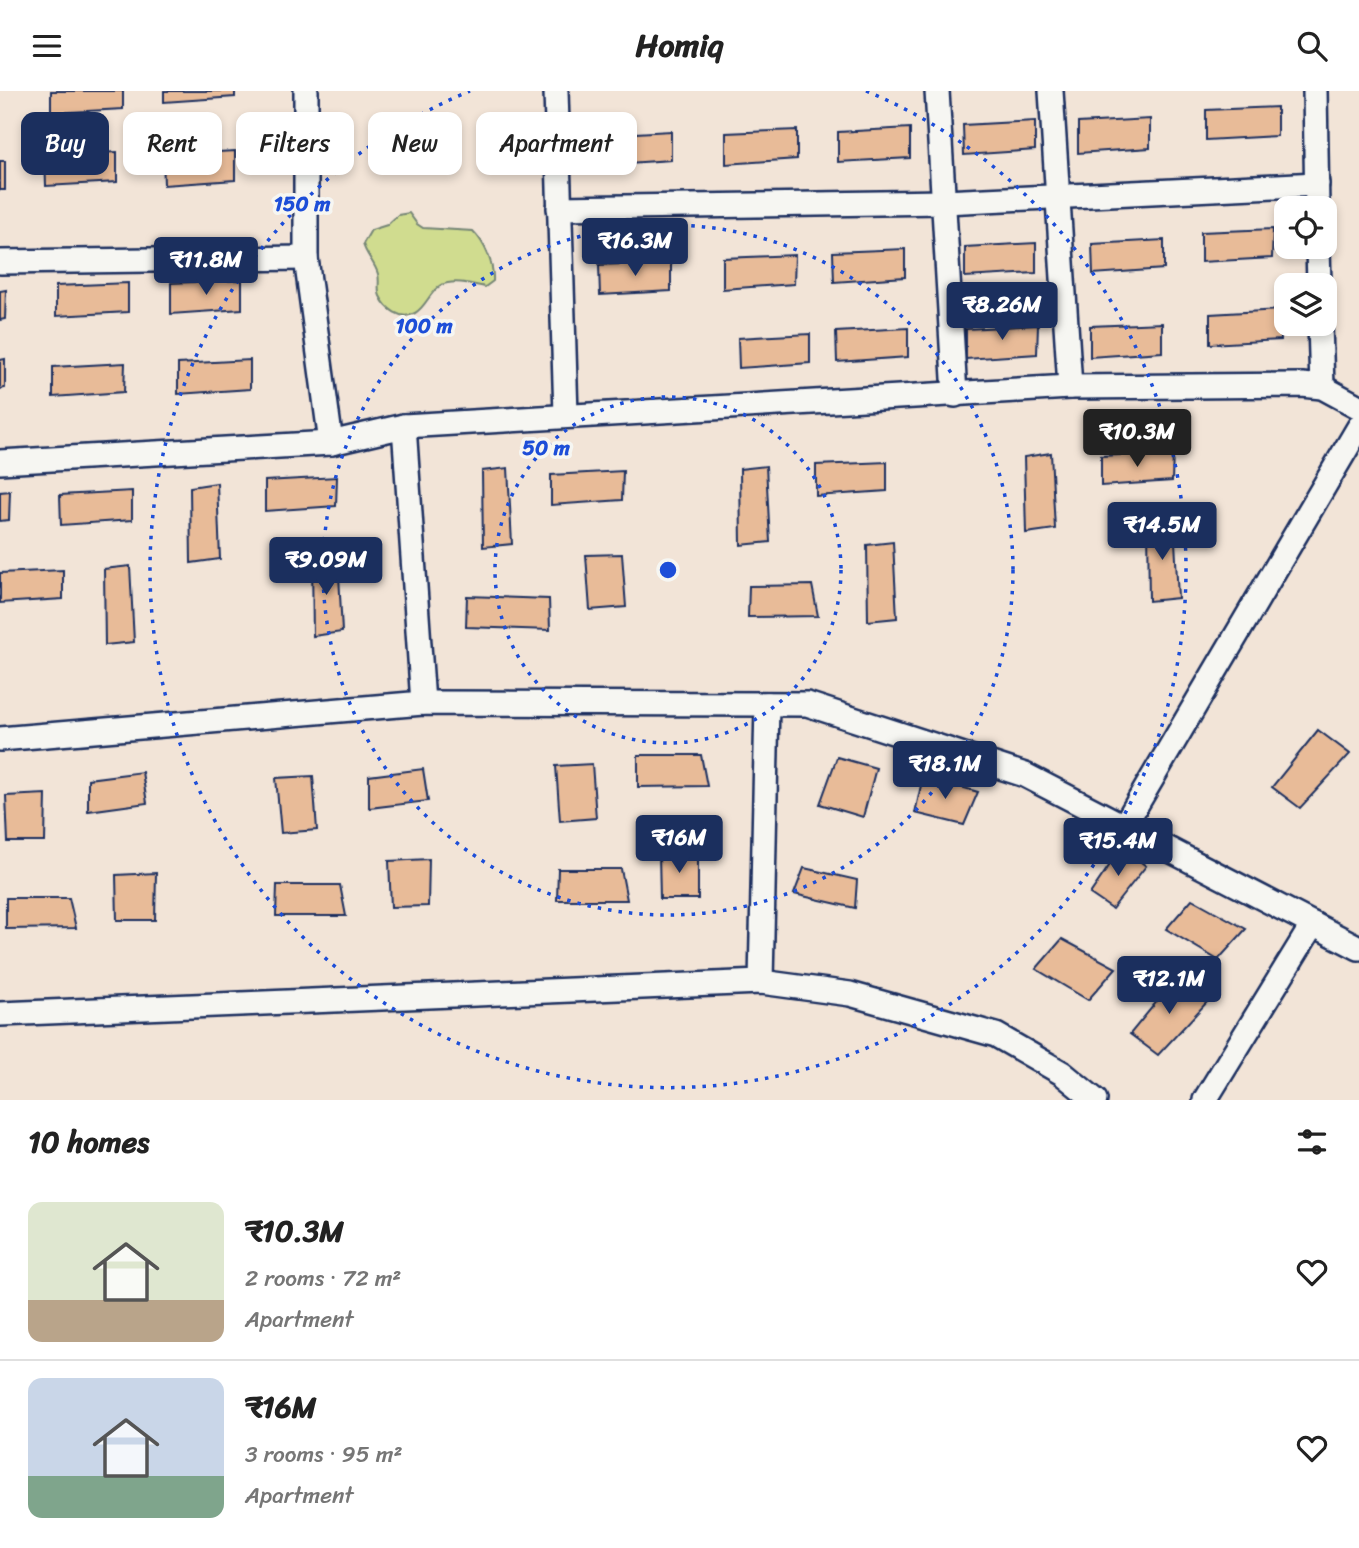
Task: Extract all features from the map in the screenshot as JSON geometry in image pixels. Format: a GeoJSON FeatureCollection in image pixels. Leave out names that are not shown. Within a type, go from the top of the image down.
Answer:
{"type":"FeatureCollection","features":[{"type":"Feature","properties":{"kind":"street"},"geometry":{"type":"LineString","coordinates":[[306,91],[306,258],[331,443]]}},
{"type":"Feature","properties":{"kind":"street"},"geometry":{"type":"LineString","coordinates":[[556,91],[566,415]]}},
{"type":"Feature","properties":{"kind":"street"},"geometry":{"type":"LineString","coordinates":[[937,91],[955,395]]}},
{"type":"Feature","properties":{"kind":"street"},"geometry":{"type":"LineString","coordinates":[[1051,91],[1070,387]]}},
{"type":"Feature","properties":{"kind":"street"},"geometry":{"type":"LineString","coordinates":[[1315,91],[1317,196]]}},
{"type":"Feature","properties":{"kind":"street"},"geometry":{"type":"LineString","coordinates":[[559,208],[944,202],[1317,184]]}},
{"type":"Feature","properties":{"kind":"street"},"geometry":{"type":"LineString","coordinates":[[0,262],[306,258]]}},
{"type":"Feature","properties":{"kind":"street"},"geometry":{"type":"LineString","coordinates":[[1320,336],[1322,387]]}},
{"type":"Feature","properties":{"kind":"street"},"geometry":{"type":"LineString","coordinates":[[0,462],[331,443],[404,426],[1070,387],[1290,384],[1322,387],[1359,407]]}},
{"type":"Feature","properties":{"kind":"street"},"geometry":{"type":"LineString","coordinates":[[404,426],[423,703]]}},
{"type":"Feature","properties":{"kind":"street"},"geometry":{"type":"LineString","coordinates":[[1124,826],[1359,427]]}},
{"type":"Feature","properties":{"kind":"street"},"geometry":{"type":"LineString","coordinates":[[0,739],[423,703],[807,704],[1025,775],[1359,948]]}},
{"type":"Feature","properties":{"kind":"street"},"geometry":{"type":"LineString","coordinates":[[761,982],[766,703]]}},
{"type":"Feature","properties":{"kind":"street"},"geometry":{"type":"LineString","coordinates":[[1205,1100],[1313,924]]}},
{"type":"Feature","properties":{"kind":"street"},"geometry":{"type":"LineString","coordinates":[[0,1014],[761,982],[850,994],[996,1035],[1062,1073],[1095,1100]]}},
{"type":"Feature","properties":{"kind":"green space"},"geometry":{"type":"Polygon","coordinates":[[[409,213],[423,228],[473,231],[488,254],[493,281],[485,287],[457,282],[441,285],[419,310],[410,315],[399,315],[390,309],[380,296],[378,274],[363,244],[371,230],[387,225],[398,215],[409,213]]]}},
{"type":"Feature","properties":{"kind":"building"},"geometry":{"type":"Polygon","coordinates":[[[51,91],[123,91],[123,109],[51,112],[51,91]]]}},
{"type":"Feature","properties":{"kind":"building"},"geometry":{"type":"Polygon","coordinates":[[[164,91],[235,91],[235,97],[164,102],[164,91]]]}},
{"type":"Feature","properties":{"kind":"building"},"geometry":{"type":"Polygon","coordinates":[[[1277,107],[1277,136],[1206,140],[1206,110],[1277,107]]]}},
{"type":"Feature","properties":{"kind":"building"},"geometry":{"type":"Polygon","coordinates":[[[1150,119],[1150,148],[1078,153],[1078,123],[1150,119]]]}},
{"type":"Feature","properties":{"kind":"building"},"geometry":{"type":"Polygon","coordinates":[[[1035,121],[1035,150],[964,155],[963,125],[1035,121]]]}},
{"type":"Feature","properties":{"kind":"building"},"geometry":{"type":"Polygon","coordinates":[[[910,128],[910,158],[838,162],[838,132],[910,128]]]}},
{"type":"Feature","properties":{"kind":"building"},"geometry":{"type":"Polygon","coordinates":[[[797,130],[797,159],[726,164],[726,133],[797,130]]]}},
{"type":"Feature","properties":{"kind":"building"},"geometry":{"type":"Polygon","coordinates":[[[671,131],[671,160],[637,162],[637,133],[671,131]]]}},
{"type":"Feature","properties":{"kind":"building"},"geometry":{"type":"Polygon","coordinates":[[[235,151],[235,180],[164,185],[164,175],[222,175],[222,152],[235,151]]]}},
{"type":"Feature","properties":{"kind":"building"},"geometry":{"type":"Polygon","coordinates":[[[109,152],[117,152],[117,182],[46,186],[46,175],[109,175],[109,152]]]}},
{"type":"Feature","properties":{"kind":"building"},"geometry":{"type":"Polygon","coordinates":[[[0,161],[5,161],[5,190],[0,190],[0,161]]]}},
{"type":"Feature","properties":{"kind":"building"},"geometry":{"type":"Polygon","coordinates":[[[1273,229],[1272,258],[1201,262],[1201,232],[1273,229]]]}},
{"type":"Feature","properties":{"kind":"building"},"geometry":{"type":"Polygon","coordinates":[[[1164,240],[1164,269],[1093,274],[1092,244],[1164,240]]]}},
{"type":"Feature","properties":{"kind":"building"},"geometry":{"type":"Polygon","coordinates":[[[1036,243],[1036,273],[965,277],[965,247],[1036,243]]]}},
{"type":"Feature","properties":{"kind":"building"},"geometry":{"type":"Polygon","coordinates":[[[905,249],[905,277],[834,282],[833,252],[905,249]]]}},
{"type":"Feature","properties":{"kind":"building"},"geometry":{"type":"Polygon","coordinates":[[[795,255],[794,284],[723,289],[723,258],[795,255]]]}},
{"type":"Feature","properties":{"kind":"building"},"geometry":{"type":"Polygon","coordinates":[[[671,262],[671,291],[600,295],[599,265],[671,262]]]}},
{"type":"Feature","properties":{"kind":"building"},"geometry":{"type":"Polygon","coordinates":[[[242,280],[242,309],[171,314],[171,283],[242,280]]]}},
{"type":"Feature","properties":{"kind":"building"},"geometry":{"type":"Polygon","coordinates":[[[128,283],[128,312],[56,316],[56,286],[128,283]]]}},
{"type":"Feature","properties":{"kind":"building"},"geometry":{"type":"Polygon","coordinates":[[[6,290],[5,319],[0,320],[0,291],[6,290]]]}},
{"type":"Feature","properties":{"kind":"building"},"geometry":{"type":"Polygon","coordinates":[[[1274,310],[1274,336],[1281,336],[1281,340],[1210,344],[1210,314],[1274,310]]]}},
{"type":"Feature","properties":{"kind":"building"},"geometry":{"type":"Polygon","coordinates":[[[1162,323],[1162,352],[1090,357],[1090,326],[1162,323]]]}},
{"type":"Feature","properties":{"kind":"building"},"geometry":{"type":"Polygon","coordinates":[[[1038,325],[1037,354],[966,359],[966,329],[1038,325]]]}},
{"type":"Feature","properties":{"kind":"building"},"geometry":{"type":"Polygon","coordinates":[[[908,328],[908,357],[837,362],[836,332],[908,328]]]}},
{"type":"Feature","properties":{"kind":"building"},"geometry":{"type":"Polygon","coordinates":[[[810,334],[810,363],[739,368],[738,338],[810,334]]]}},
{"type":"Feature","properties":{"kind":"building"},"geometry":{"type":"Polygon","coordinates":[[[5,359],[5,388],[0,389],[0,360],[5,359]]]}},
{"type":"Feature","properties":{"kind":"building"},"geometry":{"type":"Polygon","coordinates":[[[250,360],[250,389],[178,394],[178,364],[250,360]]]}},
{"type":"Feature","properties":{"kind":"building"},"geometry":{"type":"Polygon","coordinates":[[[125,363],[124,392],[53,397],[53,367],[125,363]]]}},
{"type":"Feature","properties":{"kind":"building"},"geometry":{"type":"Polygon","coordinates":[[[1173,452],[1172,481],[1101,486],[1101,456],[1173,452]]]}},
{"type":"Feature","properties":{"kind":"building"},"geometry":{"type":"Polygon","coordinates":[[[1051,453],[1055,529],[1026,533],[1024,457],[1051,453]]]}},
{"type":"Feature","properties":{"kind":"building"},"geometry":{"type":"Polygon","coordinates":[[[887,462],[887,491],[816,496],[816,465],[887,462]]]}},
{"type":"Feature","properties":{"kind":"building"},"geometry":{"type":"Polygon","coordinates":[[[766,466],[770,542],[741,545],[740,469],[766,466]]]}},
{"type":"Feature","properties":{"kind":"building"},"geometry":{"type":"Polygon","coordinates":[[[508,468],[512,544],[483,547],[482,471],[508,468]]]}},
{"type":"Feature","properties":{"kind":"building"},"geometry":{"type":"Polygon","coordinates":[[[623,471],[622,500],[551,505],[551,475],[623,471]]]}},
{"type":"Feature","properties":{"kind":"building"},"geometry":{"type":"Polygon","coordinates":[[[337,477],[336,506],[265,511],[265,481],[337,477]]]}},
{"type":"Feature","properties":{"kind":"building"},"geometry":{"type":"Polygon","coordinates":[[[217,483],[220,559],[191,563],[190,487],[217,483]]]}},
{"type":"Feature","properties":{"kind":"building"},"geometry":{"type":"Polygon","coordinates":[[[10,491],[9,520],[0,521],[0,492],[10,491]]]}},
{"type":"Feature","properties":{"kind":"building"},"geometry":{"type":"Polygon","coordinates":[[[132,491],[132,520],[61,525],[60,495],[132,491]]]}},
{"type":"Feature","properties":{"kind":"building"},"geometry":{"type":"Polygon","coordinates":[[[1174,522],[1178,598],[1149,601],[1148,525],[1174,522]]]}},
{"type":"Feature","properties":{"kind":"building"},"geometry":{"type":"Polygon","coordinates":[[[893,542],[897,618],[868,621],[867,545],[893,542]]]}},
{"type":"Feature","properties":{"kind":"building"},"geometry":{"type":"Polygon","coordinates":[[[622,554],[626,607],[590,610],[586,555],[622,554]]]}},
{"type":"Feature","properties":{"kind":"building"},"geometry":{"type":"Polygon","coordinates":[[[338,556],[342,632],[313,636],[312,560],[338,556]]]}},
{"type":"Feature","properties":{"kind":"building"},"geometry":{"type":"Polygon","coordinates":[[[130,566],[134,642],[105,645],[104,569],[130,566]]]}},
{"type":"Feature","properties":{"kind":"building"},"geometry":{"type":"Polygon","coordinates":[[[63,570],[63,599],[0,603],[0,573],[63,570]]]}},
{"type":"Feature","properties":{"kind":"building"},"geometry":{"type":"Polygon","coordinates":[[[812,585],[818,616],[748,617],[749,586],[812,585]]]}},
{"type":"Feature","properties":{"kind":"building"},"geometry":{"type":"Polygon","coordinates":[[[467,596],[549,599],[550,630],[466,627],[467,596]]]}},
{"type":"Feature","properties":{"kind":"building"},"geometry":{"type":"Polygon","coordinates":[[[1318,730],[1350,754],[1300,808],[1272,787],[1318,730]]]}},
{"type":"Feature","properties":{"kind":"building"},"geometry":{"type":"Polygon","coordinates":[[[638,755],[701,755],[707,786],[638,787],[638,755]]]}},
{"type":"Feature","properties":{"kind":"building"},"geometry":{"type":"Polygon","coordinates":[[[837,757],[876,768],[863,817],[820,804],[837,757]]]}},
{"type":"Feature","properties":{"kind":"building"},"geometry":{"type":"Polygon","coordinates":[[[592,764],[596,818],[560,821],[556,766],[592,764]]]}},
{"type":"Feature","properties":{"kind":"building"},"geometry":{"type":"Polygon","coordinates":[[[423,769],[428,801],[369,808],[369,776],[423,769]]]}},
{"type":"Feature","properties":{"kind":"building"},"geometry":{"type":"Polygon","coordinates":[[[142,772],[147,803],[88,811],[88,779],[142,772]]]}},
{"type":"Feature","properties":{"kind":"building"},"geometry":{"type":"Polygon","coordinates":[[[313,776],[317,830],[281,833],[276,778],[313,776]]]}},
{"type":"Feature","properties":{"kind":"building"},"geometry":{"type":"Polygon","coordinates":[[[923,776],[978,792],[964,825],[915,813],[923,776]]]}},
{"type":"Feature","properties":{"kind":"building"},"geometry":{"type":"Polygon","coordinates":[[[46,794],[45,842],[8,842],[6,796],[46,794]]]}},
{"type":"Feature","properties":{"kind":"building"},"geometry":{"type":"Polygon","coordinates":[[[1122,847],[1146,866],[1112,909],[1090,894],[1122,847]]]}},
{"type":"Feature","properties":{"kind":"building"},"geometry":{"type":"Polygon","coordinates":[[[698,851],[698,899],[660,899],[659,853],[698,851]]]}},
{"type":"Feature","properties":{"kind":"building"},"geometry":{"type":"Polygon","coordinates":[[[429,859],[428,906],[391,907],[389,861],[429,859]]]}},
{"type":"Feature","properties":{"kind":"building"},"geometry":{"type":"Polygon","coordinates":[[[804,868],[857,880],[855,908],[794,894],[804,868]]]}},
{"type":"Feature","properties":{"kind":"building"},"geometry":{"type":"Polygon","coordinates":[[[558,869],[621,869],[627,900],[557,900],[558,869]]]}},
{"type":"Feature","properties":{"kind":"building"},"geometry":{"type":"Polygon","coordinates":[[[156,873],[155,920],[117,920],[116,875],[156,873]]]}},
{"type":"Feature","properties":{"kind":"building"},"geometry":{"type":"Polygon","coordinates":[[[277,885],[340,885],[346,916],[276,916],[277,885]]]}},
{"type":"Feature","properties":{"kind":"building"},"geometry":{"type":"Polygon","coordinates":[[[6,898],[69,898],[76,928],[6,929],[6,898]]]}},
{"type":"Feature","properties":{"kind":"building"},"geometry":{"type":"Polygon","coordinates":[[[1192,899],[1246,929],[1218,960],[1166,929],[1192,899]]]}},
{"type":"Feature","properties":{"kind":"building"},"geometry":{"type":"Polygon","coordinates":[[[1062,939],[1116,968],[1088,1000],[1036,969],[1062,939]]]}},
{"type":"Feature","properties":{"kind":"building"},"geometry":{"type":"Polygon","coordinates":[[[1177,977],[1209,1000],[1158,1055],[1130,1034],[1177,977]]]}}]}
